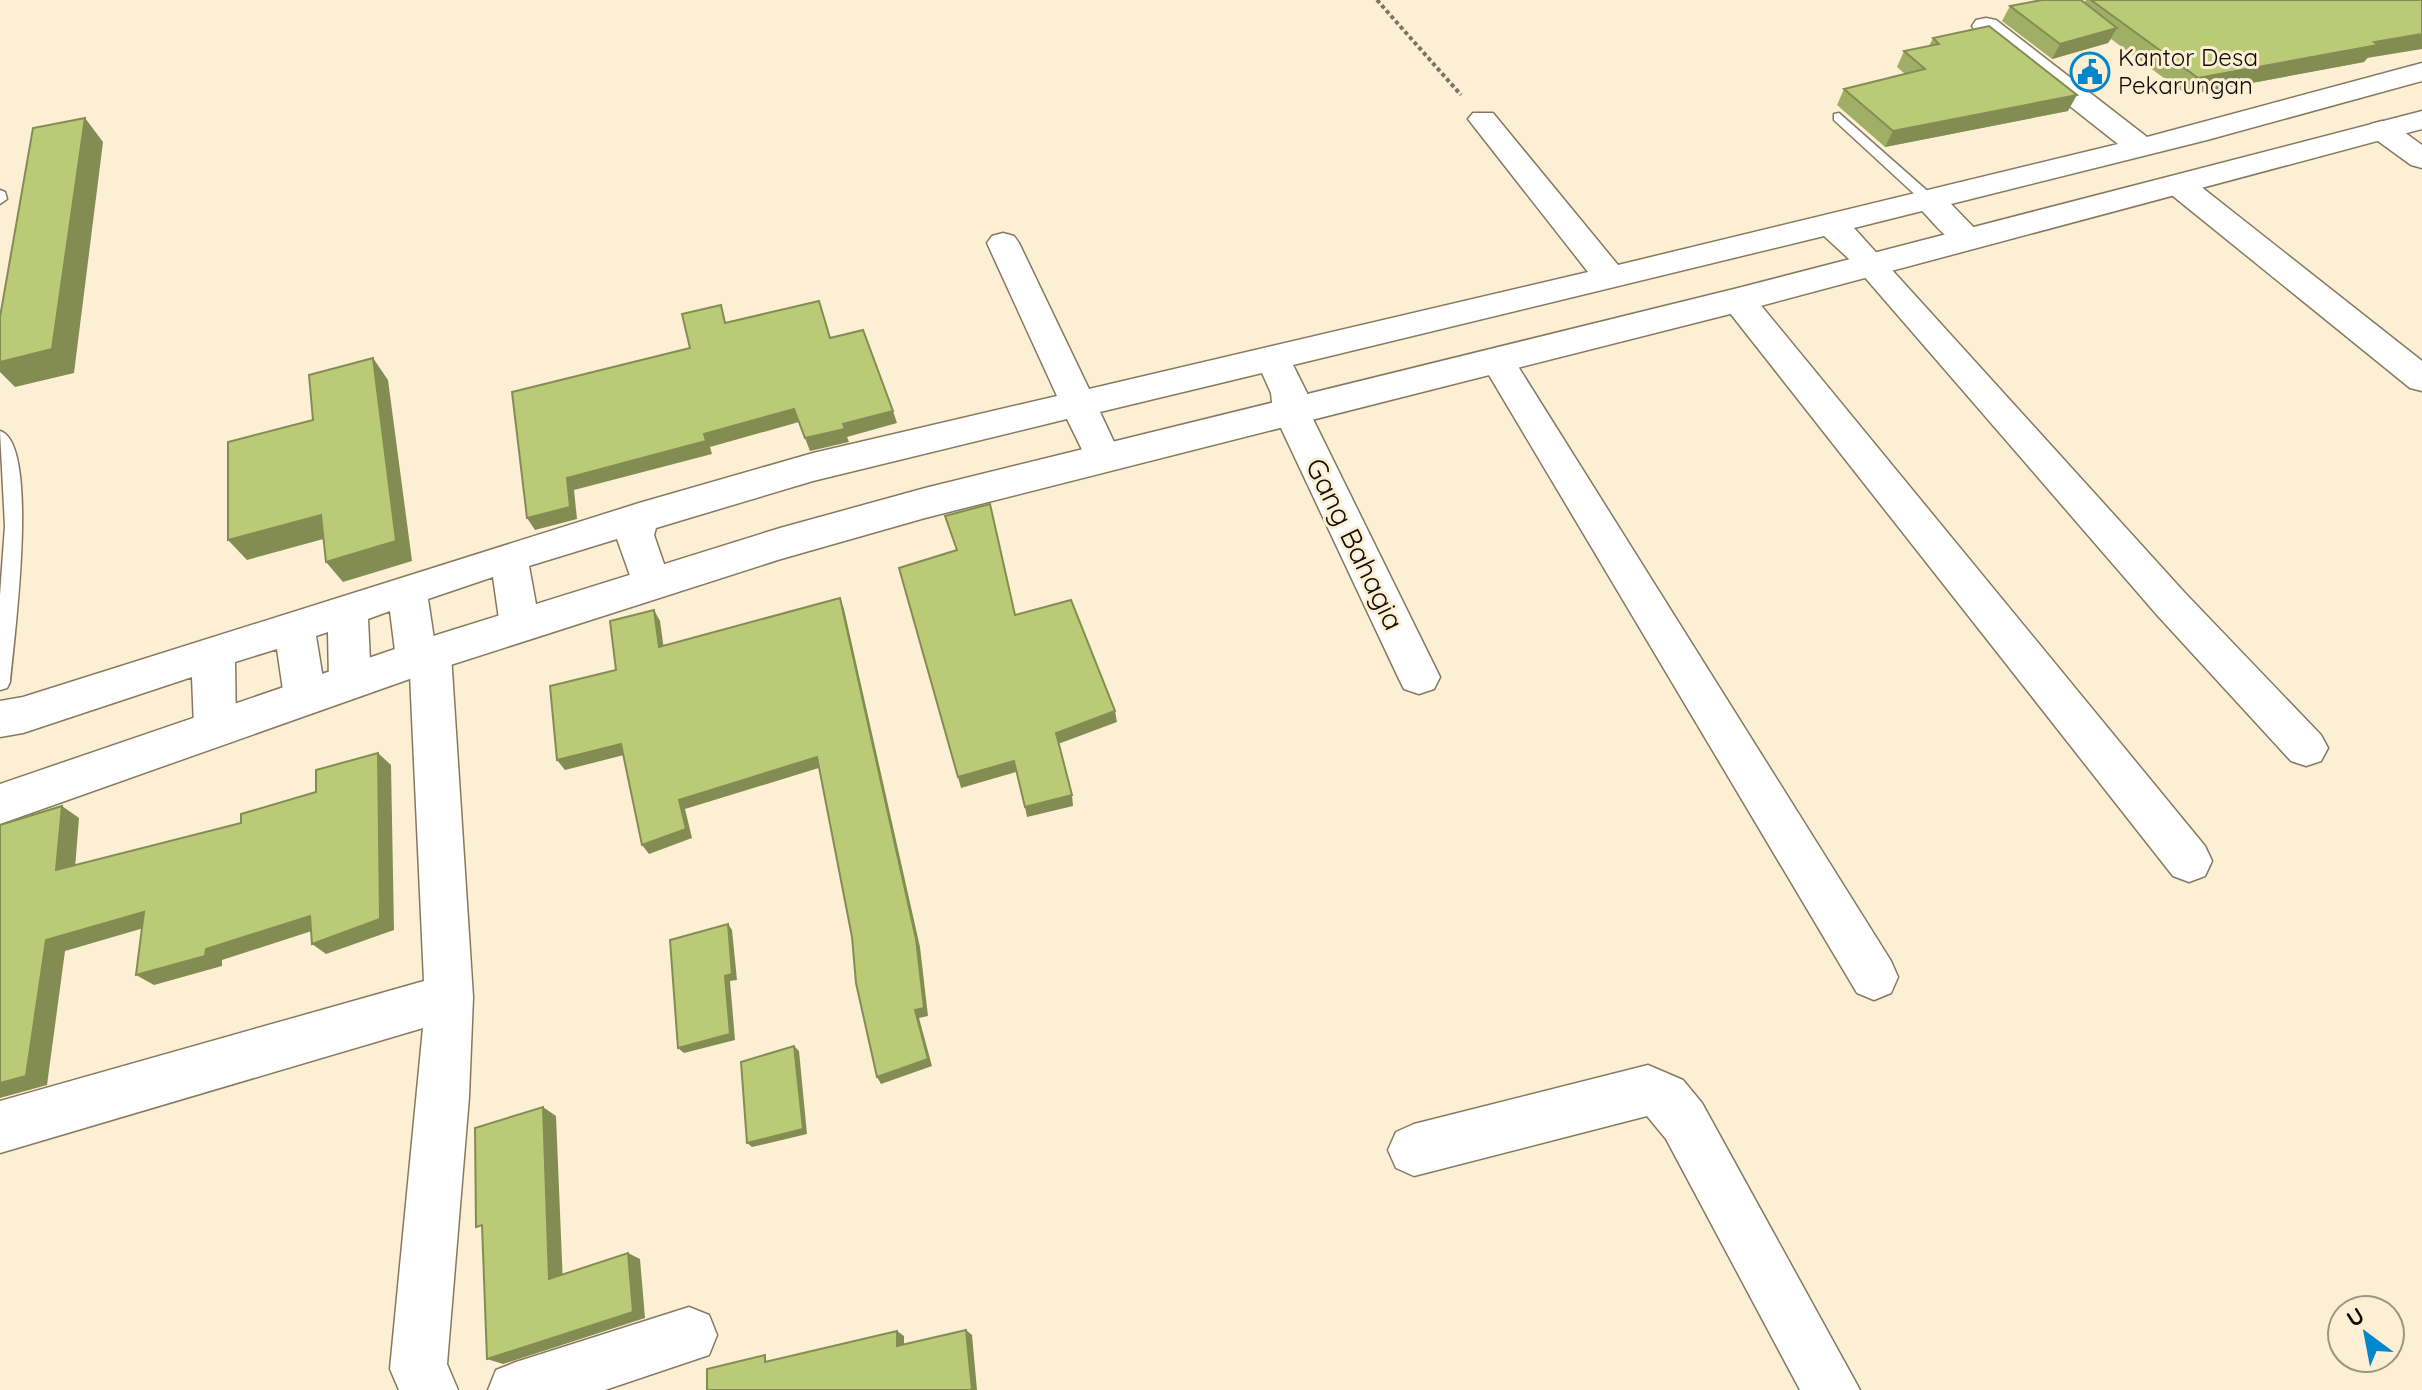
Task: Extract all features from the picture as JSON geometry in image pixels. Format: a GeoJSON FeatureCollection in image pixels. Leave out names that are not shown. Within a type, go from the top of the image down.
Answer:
{"type":"FeatureCollection","features":[{"type":"Feature","properties":{"kind":"street"},"geometry":{"type":"LineString","coordinates":[[1986,26],[2141,147]]}},
{"type":"Feature","properties":{"kind":"street"},"geometry":{"type":"LineString","coordinates":[[0,804],[215,688],[416,628],[514,590],[643,550],[911,507],[1090,428],[1282,381],[1497,360],[1738,300],[1930,201],[2422,72]]}},
{"type":"Feature","properties":{"kind":"street"},"geometry":{"type":"LineString","coordinates":[[1483,119],[1610,278]]}},
{"type":"Feature","properties":{"kind":"street"},"geometry":{"type":"LineString","coordinates":[[0,719],[215,688],[416,628],[514,590],[643,550],[892,446],[1090,428],[1282,381],[1610,278],[1849,243],[1963,234],[2179,185],[2422,120]]}},
{"type":"Feature","properties":{"kind":"street"},"geometry":{"type":"LineString","coordinates":[[2382,130],[2422,159]]}},
{"type":"Feature","properties":{"kind":"street"},"geometry":{"type":"LineString","coordinates":[[2179,185],[2422,379]]}},
{"type":"Feature","properties":{"kind":"street"},"geometry":{"type":"LineString","coordinates":[[1930,201],[1963,234]]}},
{"type":"Feature","properties":{"kind":"street"},"geometry":{"type":"LineString","coordinates":[[1003,243],[1090,428]]}},
{"type":"Feature","properties":{"kind":"street"},"geometry":{"type":"LineString","coordinates":[[1849,243],[2171,604],[2306,748]]}},
{"type":"Feature","properties":{"kind":"street"},"geometry":{"type":"LineString","coordinates":[[1738,300],[2189,861]]}},
{"type":"Feature","properties":{"kind":"street"},"geometry":{"type":"LineString","coordinates":[[1497,360],[1874,977]]}},
{"type":"Feature","properties":{"kind":"street","name":"Gang Bahagia"},"geometry":{"type":"LineString","coordinates":[[1282,381],[1419,677]]}},
{"type":"Feature","properties":{"kind":"street"},"geometry":{"type":"LineString","coordinates":[[416,628],[449,997],[444,1097],[418,1369],[430,1390]]}},
{"type":"Feature","properties":{"kind":"street"},"geometry":{"type":"LineString","coordinates":[[0,1127],[449,997]]}},
{"type":"Feature","properties":{"kind":"street"},"geometry":{"type":"LineString","coordinates":[[1414,1150],[1648,1090],[1665,1098],[1684,1121],[1831,1390]]}},
{"type":"Feature","properties":{"kind":"street"},"geometry":{"type":"LineString","coordinates":[[516,1390],[689,1335]]}},
{"type":"Feature","properties":{"kind":"lane"},"geometry":{"type":"LineString","coordinates":[[1839,117],[1930,201]]}},
{"type":"Feature","properties":{"kind":"lane"},"geometry":{"type":"LineString","coordinates":[[0,437],[10,462],[15,509],[0,682]]}},
{"type":"Feature","properties":{"kind":"path"},"geometry":{"type":"LineString","coordinates":[[1377,0],[1483,119]]}},
{"type":"Feature","properties":{"kind":"building"},"geometry":{"type":"Polygon","coordinates":[[[2042,0],[2081,0],[2117,28],[2060,44],[2010,6],[2042,0]]]}},
{"type":"Feature","properties":{"kind":"building"},"geometry":{"type":"Polygon","coordinates":[[[2091,0],[2422,0],[2422,34],[2198,78],[2091,0]]]}},
{"type":"Feature","properties":{"kind":"building"},"geometry":{"type":"Polygon","coordinates":[[[1989,26],[2077,95],[1893,131],[1844,89],[1925,69],[1904,51],[1939,44],[1933,38],[1989,26]]]}},
{"type":"Feature","properties":{"kind":"building"},"geometry":{"type":"Polygon","coordinates":[[[85,118],[52,349],[0,362],[0,317],[33,128],[85,118]]]}},
{"type":"Feature","properties":{"kind":"building"},"geometry":{"type":"Polygon","coordinates":[[[819,301],[830,338],[863,330],[893,411],[843,424],[845,429],[805,438],[794,409],[704,434],[706,441],[567,478],[570,507],[527,518],[512,392],[690,348],[682,314],[721,305],[725,323],[819,301]]]}},
{"type":"Feature","properties":{"kind":"building"},"geometry":{"type":"Polygon","coordinates":[[[373,358],[396,541],[326,562],[321,515],[228,540],[228,442],[313,420],[309,375],[373,358]]]}},
{"type":"Feature","properties":{"kind":"building"},"geometry":{"type":"Polygon","coordinates":[[[990,504],[1015,615],[1071,600],[1115,711],[1056,733],[1072,795],[1025,807],[1014,761],[958,777],[899,568],[957,550],[945,516],[990,504]]]}},
{"type":"Feature","properties":{"kind":"building"},"geometry":{"type":"Polygon","coordinates":[[[840,598],[916,939],[924,1008],[915,1010],[928,1059],[877,1077],[856,983],[852,937],[817,757],[679,800],[686,829],[642,845],[621,744],[557,760],[550,686],[616,670],[610,621],[654,610],[659,647],[840,598]]]}},
{"type":"Feature","properties":{"kind":"building"},"geometry":{"type":"Polygon","coordinates":[[[378,753],[380,919],[312,944],[310,916],[206,949],[205,956],[136,975],[144,912],[46,940],[26,1076],[0,1083],[0,825],[62,806],[56,870],[241,823],[241,814],[316,792],[316,770],[378,753]]]}},
{"type":"Feature","properties":{"kind":"building"},"geometry":{"type":"Polygon","coordinates":[[[728,924],[732,974],[725,976],[730,1034],[678,1048],[670,940],[728,924]]]}},
{"type":"Feature","properties":{"kind":"building"},"geometry":{"type":"Polygon","coordinates":[[[794,1046],[803,1129],[747,1143],[741,1062],[794,1046]]]}},
{"type":"Feature","properties":{"kind":"building"},"geometry":{"type":"Polygon","coordinates":[[[543,1107],[549,1279],[628,1253],[633,1312],[487,1359],[482,1225],[476,1227],[475,1128],[543,1107]]]}},
{"type":"Feature","properties":{"kind":"building"},"geometry":{"type":"Polygon","coordinates":[[[966,1330],[972,1390],[707,1390],[707,1369],[765,1355],[765,1362],[897,1331],[897,1346],[966,1330]]]}},
{"type":"Feature","properties":{"kind":"place","name":"Kantor Desa Pekarungan"},"geometry":{"type":"Point","coordinates":[2090,72]}}]}
